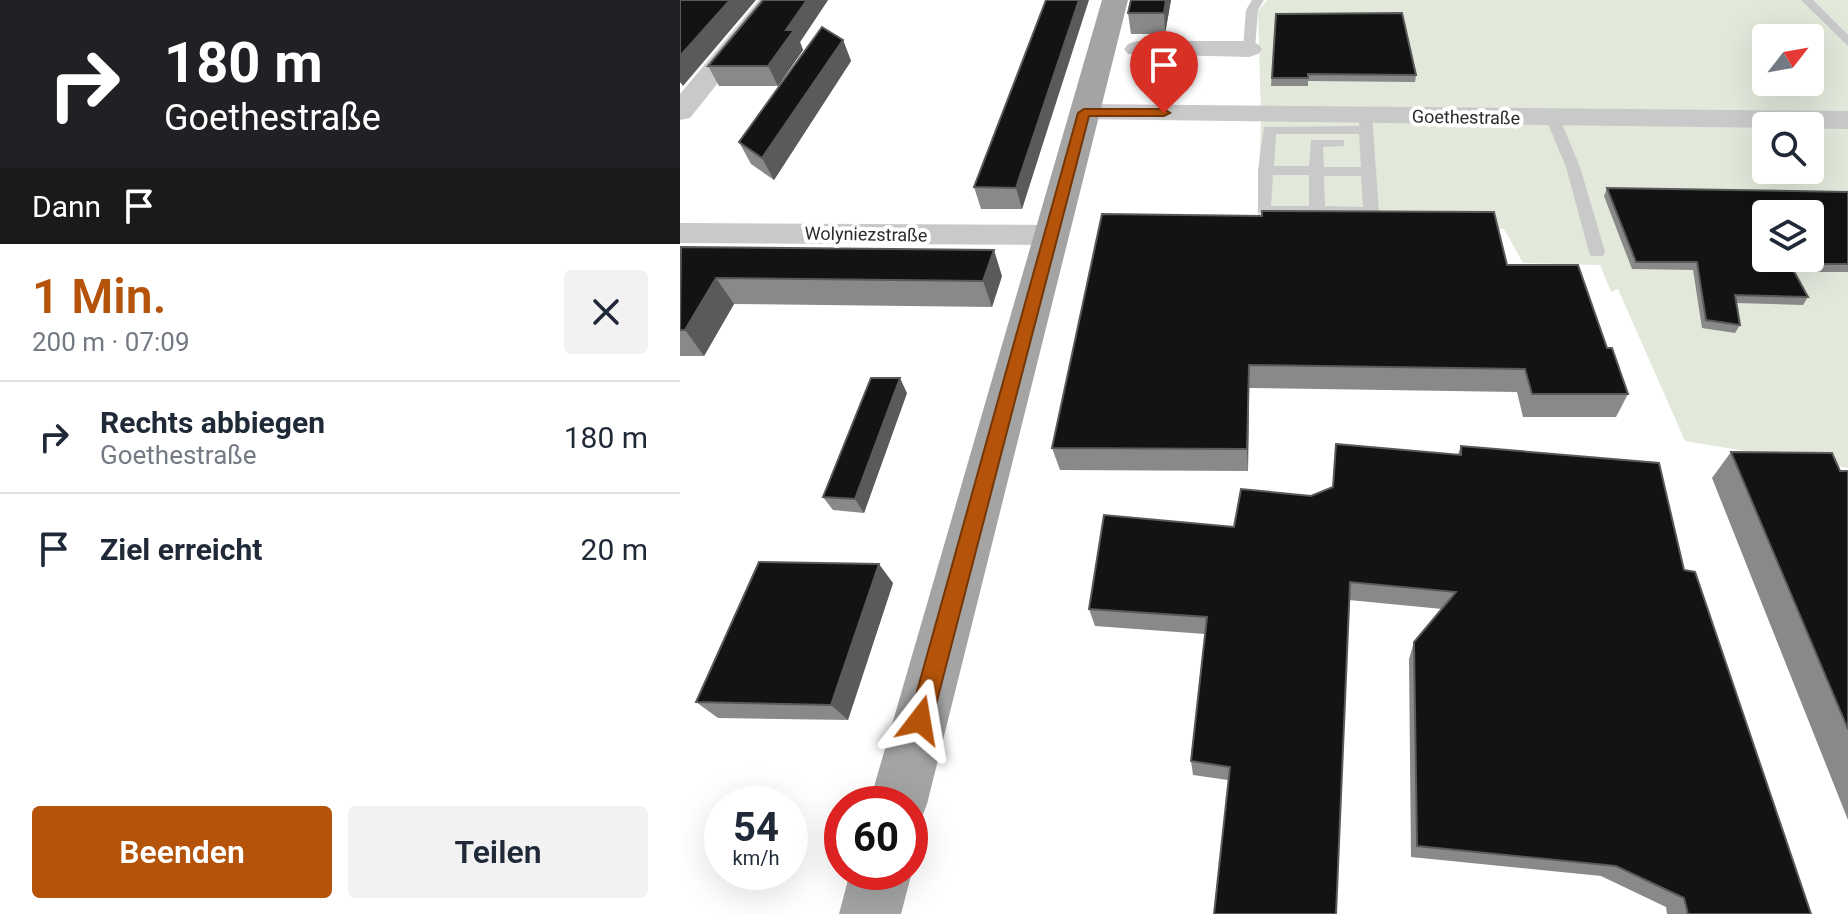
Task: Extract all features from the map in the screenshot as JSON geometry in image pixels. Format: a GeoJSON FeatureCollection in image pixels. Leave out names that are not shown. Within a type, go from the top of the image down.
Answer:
{"type":"FeatureCollection","features":[{"type":"Feature","properties":{"kind":"main road"},"geometry":{"type":"LineString","coordinates":[[903,786],[1115,0]]}},
{"type":"Feature","properties":{"kind":"main road"},"geometry":{"type":"LineString","coordinates":[[870,914],[876,890]]}},
{"type":"Feature","properties":{"kind":"street"},"geometry":{"type":"LineString","coordinates":[[680,112],[772,0]]}},
{"type":"Feature","properties":{"kind":"street"},"geometry":{"type":"LineString","coordinates":[[1137,49],[1172,81],[1249,49]]}},
{"type":"Feature","properties":{"kind":"street","name":"Goethestraße"},"geometry":{"type":"LineString","coordinates":[[1084,113],[1172,81],[1366,130],[1553,119],[1848,120]]}},
{"type":"Feature","properties":{"kind":"street","name":"Wolyniezstraße"},"geometry":{"type":"LineString","coordinates":[[680,233],[1052,235]]}},
{"type":"Feature","properties":{"kind":"lane"},"geometry":{"type":"LineString","coordinates":[[1249,49],[1252,10],[1258,0]]}},
{"type":"Feature","properties":{"kind":"lane"},"geometry":{"type":"LineString","coordinates":[[1807,0],[1848,42]]}},
{"type":"Feature","properties":{"kind":"lane"},"geometry":{"type":"LineString","coordinates":[[1553,119],[1573,167],[1597,252]]}},
{"type":"Feature","properties":{"kind":"lane"},"geometry":{"type":"LineString","coordinates":[[1269,130],[1366,130],[1371,212],[1263,210],[1269,130]]}},
{"type":"Feature","properties":{"kind":"lane"},"geometry":{"type":"LineString","coordinates":[[1267,141],[1316,143],[1366,130]]}},
{"type":"Feature","properties":{"kind":"lane"},"geometry":{"type":"LineString","coordinates":[[1316,143],[1317,211]]}},
{"type":"Feature","properties":{"kind":"lane"},"geometry":{"type":"LineString","coordinates":[[1265,170],[1368,172]]}},
{"type":"Feature","properties":{"kind":"shaded area"},"geometry":{"type":"Polygon","coordinates":[[[1267,0],[1848,0],[1848,468],[1685,441],[1618,289],[1611,292],[1600,265],[1523,263],[1504,229],[1257,230],[1261,119],[1258,11],[1267,0]]]}},
{"type":"Feature","properties":{"kind":"building"},"geometry":{"type":"Polygon","coordinates":[[[680,0],[730,0],[680,56],[680,0]]]}},
{"type":"Feature","properties":{"kind":"building"},"geometry":{"type":"Polygon","coordinates":[[[763,0],[807,0],[786,30],[794,30],[768,66],[708,66],[763,0]]]}},
{"type":"Feature","properties":{"kind":"building"},"geometry":{"type":"Polygon","coordinates":[[[1046,0],[1079,0],[1016,188],[974,187],[1046,0]]]}},
{"type":"Feature","properties":{"kind":"building"},"geometry":{"type":"Polygon","coordinates":[[[1131,0],[1166,0],[1164,13],[1128,13],[1131,0]]]}},
{"type":"Feature","properties":{"kind":"building"},"geometry":{"type":"Polygon","coordinates":[[[1402,13],[1416,75],[1308,74],[1308,78],[1272,78],[1276,14],[1402,13]]]}},
{"type":"Feature","properties":{"kind":"building"},"geometry":{"type":"Polygon","coordinates":[[[822,27],[843,40],[762,158],[739,142],[822,27]]]}},
{"type":"Feature","properties":{"kind":"building"},"geometry":{"type":"Polygon","coordinates":[[[1607,188],[1848,192],[1848,264],[1824,264],[1824,200],[1752,200],[1752,272],[1794,272],[1808,297],[1735,295],[1740,325],[1706,320],[1697,262],[1636,262],[1607,188]]]}},
{"type":"Feature","properties":{"kind":"building"},"geometry":{"type":"Polygon","coordinates":[[[1262,211],[1494,212],[1507,265],[1578,265],[1607,348],[1612,348],[1628,394],[1532,394],[1525,369],[1249,365],[1247,449],[1052,448],[1102,214],[1262,216],[1262,211]]]}},
{"type":"Feature","properties":{"kind":"building"},"geometry":{"type":"Polygon","coordinates":[[[681,247],[994,250],[983,281],[716,278],[685,330],[680,330],[681,247]]]}},
{"type":"Feature","properties":{"kind":"building"},"geometry":{"type":"Polygon","coordinates":[[[871,378],[900,378],[855,499],[823,497],[871,378]]]}},
{"type":"Feature","properties":{"kind":"building"},"geometry":{"type":"Polygon","coordinates":[[[1336,444],[1461,455],[1461,446],[1659,463],[1684,570],[1695,572],[1811,914],[1688,914],[1684,898],[1616,866],[1417,846],[1414,642],[1456,592],[1350,582],[1336,914],[1214,914],[1230,767],[1191,761],[1207,617],[1089,609],[1104,515],[1234,527],[1241,489],[1311,496],[1333,487],[1336,444]]]}},
{"type":"Feature","properties":{"kind":"building"},"geometry":{"type":"Polygon","coordinates":[[[1731,452],[1832,453],[1840,471],[1848,471],[1848,729],[1731,452]]]}},
{"type":"Feature","properties":{"kind":"building"},"geometry":{"type":"Polygon","coordinates":[[[759,562],[879,564],[831,705],[696,702],[759,562]]]}},
{"type":"Feature","properties":{"kind":"route"},"geometry":{"type":"LineString","coordinates":[[920,720],[1084,113],[1164,113]]}}]}
